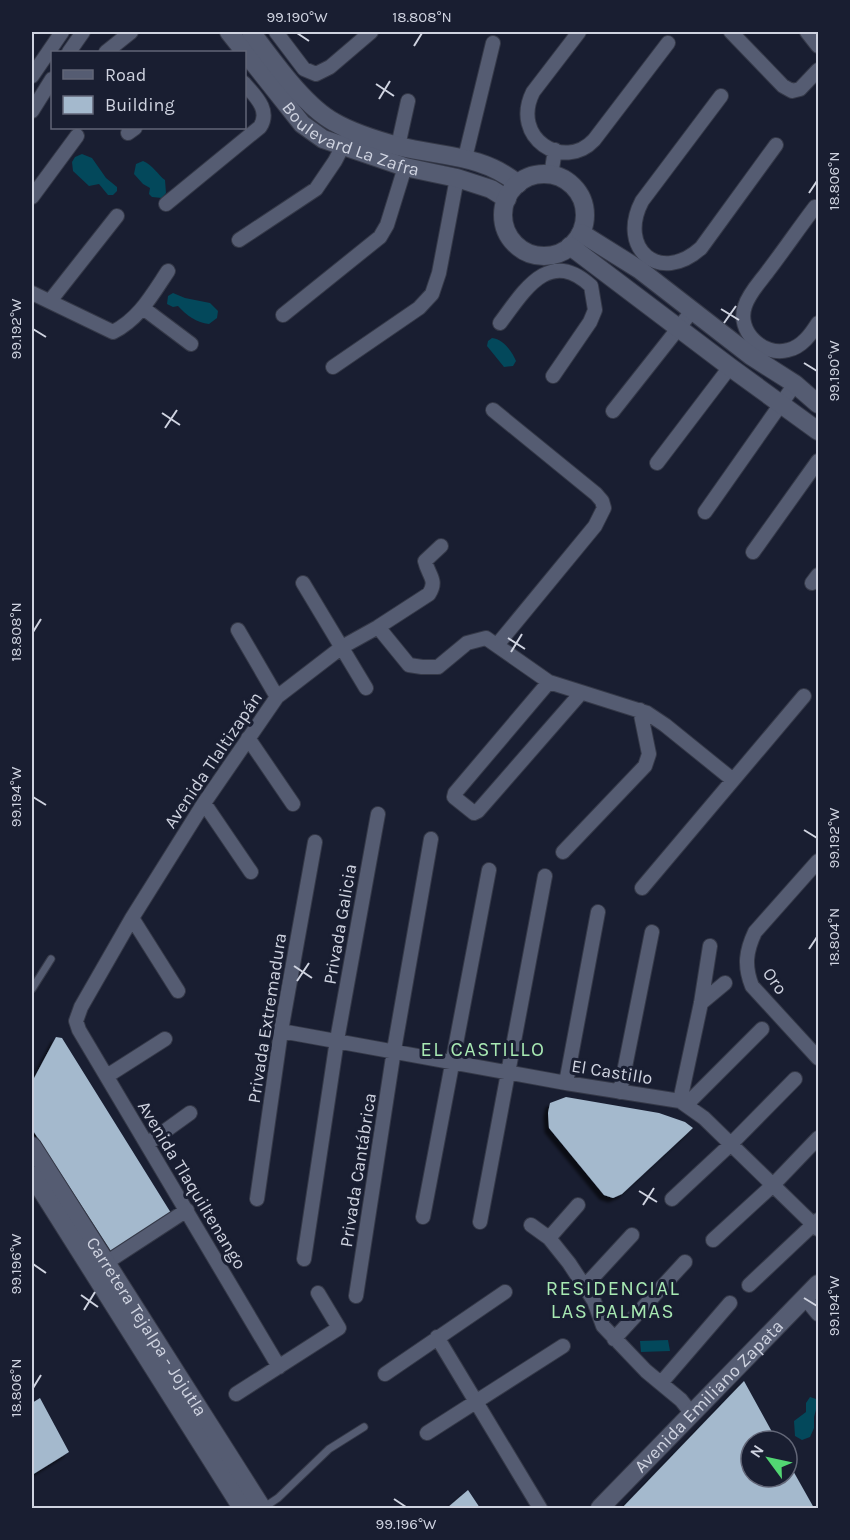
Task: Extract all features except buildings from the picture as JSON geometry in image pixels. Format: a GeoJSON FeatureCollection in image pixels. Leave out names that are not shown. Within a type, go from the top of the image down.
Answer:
{"type":"FeatureCollection","features":[{"type":"Feature","properties":{"kind":"street"},"geometry":{"type":"LineString","coordinates":[[32,76],[62,32]]}},
{"type":"Feature","properties":{"kind":"street"},"geometry":{"type":"LineString","coordinates":[[70,51],[83,32]]}},
{"type":"Feature","properties":{"kind":"street"},"geometry":{"type":"LineString","coordinates":[[106,51],[131,32]]}},
{"type":"Feature","properties":{"kind":"street","name":"Boulevard La Zafra"},"geometry":{"type":"LineString","coordinates":[[229,32],[275,62]]}},
{"type":"Feature","properties":{"kind":"street","name":"Boulevard La Zafra"},"geometry":{"type":"LineString","coordinates":[[250,32],[346,139],[405,167],[457,178],[491,189],[507,199]]}},
{"type":"Feature","properties":{"kind":"street"},"geometry":{"type":"LineString","coordinates":[[166,204],[260,127],[265,119],[265,111],[246,85],[275,62],[276,32]]}},
{"type":"Feature","properties":{"kind":"street"},"geometry":{"type":"LineString","coordinates":[[275,62],[316,74],[330,67],[371,32]]}},
{"type":"Feature","properties":{"kind":"street"},"geometry":{"type":"LineString","coordinates":[[579,32],[527,103],[526,115],[536,140],[555,150],[567,152],[578,151],[589,146],[668,43]]}},
{"type":"Feature","properties":{"kind":"street"},"geometry":{"type":"LineString","coordinates":[[731,32],[783,86],[792,91],[800,89],[819,70]]}},
{"type":"Feature","properties":{"kind":"street"},"geometry":{"type":"LineString","coordinates":[[807,32],[819,46]]}},
{"type":"Feature","properties":{"kind":"street"},"geometry":{"type":"LineString","coordinates":[[465,158],[493,43]]}},
{"type":"Feature","properties":{"kind":"street"},"geometry":{"type":"LineString","coordinates":[[32,111],[51,81]]}},
{"type":"Feature","properties":{"kind":"street"},"geometry":{"type":"LineString","coordinates":[[721,96],[642,201],[635,214],[633,229],[635,241],[644,263],[692,311],[755,350],[819,404]]}},
{"type":"Feature","properties":{"kind":"street"},"geometry":{"type":"LineString","coordinates":[[398,146],[408,101]]}},
{"type":"Feature","properties":{"kind":"street"},"geometry":{"type":"LineString","coordinates":[[32,197],[77,136]]}},
{"type":"Feature","properties":{"kind":"street"},"geometry":{"type":"LineString","coordinates":[[239,240],[316,189],[346,139]]}},
{"type":"Feature","properties":{"kind":"street","name":"Boulevard La Zafra"},"geometry":{"type":"LineString","coordinates":[[346,139],[465,158],[503,171],[518,184]]}},
{"type":"Feature","properties":{"kind":"street"},"geometry":{"type":"LineString","coordinates":[[576,240],[644,263],[672,264],[692,256],[701,248],[776,145]]}},
{"type":"Feature","properties":{"kind":"street"},"geometry":{"type":"LineString","coordinates":[[551,175],[555,150]]}},
{"type":"Feature","properties":{"kind":"street"},"geometry":{"type":"LineString","coordinates":[[283,315],[380,237],[387,225],[405,167]]}},
{"type":"Feature","properties":{"kind":"street"},"geometry":{"type":"LineString","coordinates":[[536,175],[551,175],[568,182],[577,190],[583,201],[585,212],[576,240],[555,255],[529,254],[509,237],[504,225],[503,211],[507,199],[518,184],[536,175]]}},
{"type":"Feature","properties":{"kind":"street"},"geometry":{"type":"LineString","coordinates":[[333,367],[419,308],[432,294],[439,273],[457,178]]}},
{"type":"Feature","properties":{"kind":"street"},"geometry":{"type":"LineString","coordinates":[[755,350],[742,318],[749,296],[815,207]]}},
{"type":"Feature","properties":{"kind":"street"},"geometry":{"type":"LineString","coordinates":[[50,301],[117,216]]}},
{"type":"Feature","properties":{"kind":"street"},"geometry":{"type":"LineString","coordinates":[[576,240],[594,263],[730,367],[819,431]]}},
{"type":"Feature","properties":{"kind":"street"},"geometry":{"type":"LineString","coordinates":[[583,278],[594,263]]}},
{"type":"Feature","properties":{"kind":"street"},"geometry":{"type":"LineString","coordinates":[[500,323],[528,286],[539,276],[555,271],[568,271],[583,278],[591,286],[595,310],[590,322],[553,376]]}},
{"type":"Feature","properties":{"kind":"street"},"geometry":{"type":"LineString","coordinates":[[32,292],[113,332],[124,326],[143,308],[168,272]]}},
{"type":"Feature","properties":{"kind":"street"},"geometry":{"type":"LineString","coordinates":[[143,308],[191,344]]}},
{"type":"Feature","properties":{"kind":"street"},"geometry":{"type":"LineString","coordinates":[[613,411],[692,311]]}},
{"type":"Feature","properties":{"kind":"street"},"geometry":{"type":"LineString","coordinates":[[755,350],[788,351],[807,339],[819,323]]}},
{"type":"Feature","properties":{"kind":"street"},"geometry":{"type":"LineString","coordinates":[[657,463],[730,367]]}},
{"type":"Feature","properties":{"kind":"street"},"geometry":{"type":"LineString","coordinates":[[705,512],[795,384]]}},
{"type":"Feature","properties":{"kind":"street"},"geometry":{"type":"LineString","coordinates":[[493,410],[596,494],[604,508],[595,526],[497,645]]}},
{"type":"Feature","properties":{"kind":"street"},"geometry":{"type":"LineString","coordinates":[[753,552],[819,462]]}},
{"type":"Feature","properties":{"kind":"street","name":"Avenida Tlaltizapán"},"geometry":{"type":"LineString","coordinates":[[76,1021],[81,1007],[132,918],[204,803],[277,697],[342,647],[429,594],[434,587],[425,561],[441,546]]}},
{"type":"Feature","properties":{"kind":"street"},"geometry":{"type":"LineString","coordinates":[[303,583],[366,688]]}},
{"type":"Feature","properties":{"kind":"street"},"geometry":{"type":"LineString","coordinates":[[378,627],[409,665],[422,667],[438,667],[467,643],[486,638],[549,682],[639,710],[665,725],[734,780]]}},
{"type":"Feature","properties":{"kind":"street"},"geometry":{"type":"LineString","coordinates":[[238,630],[277,697]]}},
{"type":"Feature","properties":{"kind":"street"},"geometry":{"type":"LineString","coordinates":[[549,682],[455,793],[456,800],[474,813],[478,812],[581,693]]}},
{"type":"Feature","properties":{"kind":"street"},"geometry":{"type":"LineString","coordinates":[[642,888],[804,696]]}},
{"type":"Feature","properties":{"kind":"street"},"geometry":{"type":"LineString","coordinates":[[563,852],[645,766],[649,754],[639,710]]}},
{"type":"Feature","properties":{"kind":"street"},"geometry":{"type":"LineString","coordinates":[[248,738],[292,804]]}},
{"type":"Feature","properties":{"kind":"street"},"geometry":{"type":"LineString","coordinates":[[204,803],[251,872]]}},
{"type":"Feature","properties":{"kind":"street","name":"Privada Galicia"},"geometry":{"type":"LineString","coordinates":[[304,1259],[338,1040],[378,814]]}},
{"type":"Feature","properties":{"kind":"street","name":"Privada Cantábrica"},"geometry":{"type":"LineString","coordinates":[[356,1296],[394,1050],[431,839]]}},
{"type":"Feature","properties":{"kind":"street","name":"Privada Extremadura"},"geometry":{"type":"LineString","coordinates":[[257,1199],[281,1031],[315,842]]}},
{"type":"Feature","properties":{"kind":"street","name":"Oro"},"geometry":{"type":"LineString","coordinates":[[819,861],[755,932],[746,959],[747,973],[752,986],[819,1058]]}},
{"type":"Feature","properties":{"kind":"street"},"geometry":{"type":"LineString","coordinates":[[423,1217],[489,870]]}},
{"type":"Feature","properties":{"kind":"street"},"geometry":{"type":"LineString","coordinates":[[480,1222],[545,876]]}},
{"type":"Feature","properties":{"kind":"street"},"geometry":{"type":"LineString","coordinates":[[566,1083],[598,912]]}},
{"type":"Feature","properties":{"kind":"street"},"geometry":{"type":"LineString","coordinates":[[132,918],[178,991]]}},
{"type":"Feature","properties":{"kind":"street"},"geometry":{"type":"LineString","coordinates":[[620,1092],[652,932]]}},
{"type":"Feature","properties":{"kind":"street"},"geometry":{"type":"LineString","coordinates":[[684,1103],[710,946]]}},
{"type":"Feature","properties":{"kind":"street"},"geometry":{"type":"LineString","coordinates":[[701,1003],[725,983]]}},
{"type":"Feature","properties":{"kind":"street","name":"Avenida Tlaquiltenango"},"geometry":{"type":"LineString","coordinates":[[76,1021],[79,1030],[279,1367]]}},
{"type":"Feature","properties":{"kind":"street"},"geometry":{"type":"LineString","coordinates":[[684,1103],[762,1029]]}},
{"type":"Feature","properties":{"kind":"street","name":"El Castillo"},"geometry":{"type":"LineString","coordinates":[[281,1031],[684,1103]]}},
{"type":"Feature","properties":{"kind":"street"},"geometry":{"type":"LineString","coordinates":[[107,1076],[165,1039]]}},
{"type":"Feature","properties":{"kind":"street"},"geometry":{"type":"LineString","coordinates":[[672,1199],[731,1144],[795,1079]]}},
{"type":"Feature","properties":{"kind":"street"},"geometry":{"type":"LineString","coordinates":[[684,1103],[817,1225],[749,1285]]}},
{"type":"Feature","properties":{"kind":"street"},"geometry":{"type":"LineString","coordinates":[[147,1144],[190,1113]]}},
{"type":"Feature","properties":{"kind":"street"},"geometry":{"type":"LineString","coordinates":[[713,1240],[773,1185],[819,1138]]}},
{"type":"Feature","properties":{"kind":"street","name":"Carretera Tejalpa - Jojutla"},"geometry":{"type":"LineString","coordinates":[[32,1146],[242,1509]]}},
{"type":"Feature","properties":{"kind":"street","name":"Carretera Tejalpa - Jojutla"},"geometry":{"type":"LineString","coordinates":[[32,1175],[100,1267],[263,1509]]}},
{"type":"Feature","properties":{"kind":"street"},"geometry":{"type":"LineString","coordinates":[[549,1238],[578,1205]]}},
{"type":"Feature","properties":{"kind":"street"},"geometry":{"type":"LineString","coordinates":[[100,1267],[187,1210]]}},
{"type":"Feature","properties":{"kind":"street"},"geometry":{"type":"LineString","coordinates":[[531,1225],[549,1238],[594,1301],[603,1326],[614,1339],[681,1400],[692,1414]]}},
{"type":"Feature","properties":{"kind":"street"},"geometry":{"type":"LineString","coordinates":[[584,1287],[632,1235]]}},
{"type":"Feature","properties":{"kind":"street"},"geometry":{"type":"LineString","coordinates":[[614,1339],[686,1262]]}},
{"type":"Feature","properties":{"kind":"street","name":"Avenida Emiliano Zapata"},"geometry":{"type":"LineString","coordinates":[[600,1509],[819,1284]]}},
{"type":"Feature","properties":{"kind":"street"},"geometry":{"type":"LineString","coordinates":[[385,1374],[505,1292]]}},
{"type":"Feature","properties":{"kind":"street"},"geometry":{"type":"LineString","coordinates":[[236,1394],[339,1328],[318,1293]]}},
{"type":"Feature","properties":{"kind":"street"},"geometry":{"type":"LineString","coordinates":[[805,1298],[819,1314]]}},
{"type":"Feature","properties":{"kind":"street"},"geometry":{"type":"LineString","coordinates":[[661,1383],[730,1304]]}},
{"type":"Feature","properties":{"kind":"street"},"geometry":{"type":"LineString","coordinates":[[437,1337],[540,1509]]}},
{"type":"Feature","properties":{"kind":"street"},"geometry":{"type":"LineString","coordinates":[[427,1433],[563,1347]]}},
{"type":"Feature","properties":{"kind":"lane"},"geometry":{"type":"LineString","coordinates":[[32,989],[51,959]]}},
{"type":"Feature","properties":{"kind":"lane"},"geometry":{"type":"LineString","coordinates":[[263,1509],[278,1498],[329,1449],[364,1426]]}},
{"type":"Feature","properties":{"kind":"water"},"geometry":{"type":"Polygon","coordinates":[[[82,154],[92,158],[106,178],[117,187],[113,195],[108,195],[99,184],[89,186],[73,171],[72,162],[75,157],[82,154]]]}},
{"type":"Feature","properties":{"kind":"water"},"geometry":{"type":"Polygon","coordinates":[[[143,161],[165,180],[166,193],[162,198],[152,197],[149,194],[150,188],[134,174],[136,164],[143,161]]]}},
{"type":"Feature","properties":{"kind":"water"},"geometry":{"type":"Polygon","coordinates":[[[173,293],[210,303],[218,311],[217,318],[209,324],[200,322],[178,306],[173,307],[167,304],[168,296],[173,293]]]}},
{"type":"Feature","properties":{"kind":"water"},"geometry":{"type":"Polygon","coordinates":[[[492,338],[503,343],[510,350],[516,361],[513,366],[504,367],[487,346],[488,341],[492,338]]]}},
{"type":"Feature","properties":{"kind":"water"},"geometry":{"type":"Polygon","coordinates":[[[668,1340],[670,1351],[641,1352],[640,1341],[668,1340]]]}},
{"type":"Feature","properties":{"kind":"water"},"geometry":{"type":"Polygon","coordinates":[[[810,1397],[818,1402],[814,1428],[810,1437],[802,1440],[799,1438],[799,1429],[795,1429],[794,1421],[806,1412],[806,1403],[810,1397]]]}},
{"type":"Feature","properties":{"kind":"district","name":"EL CASTILLO"},"geometry":{"type":"Point","coordinates":[483,1049]}},
{"type":"Feature","properties":{"kind":"district","name":"RESIDENCIAL LAS PALMAS"},"geometry":{"type":"Point","coordinates":[613,1300]}}]}
